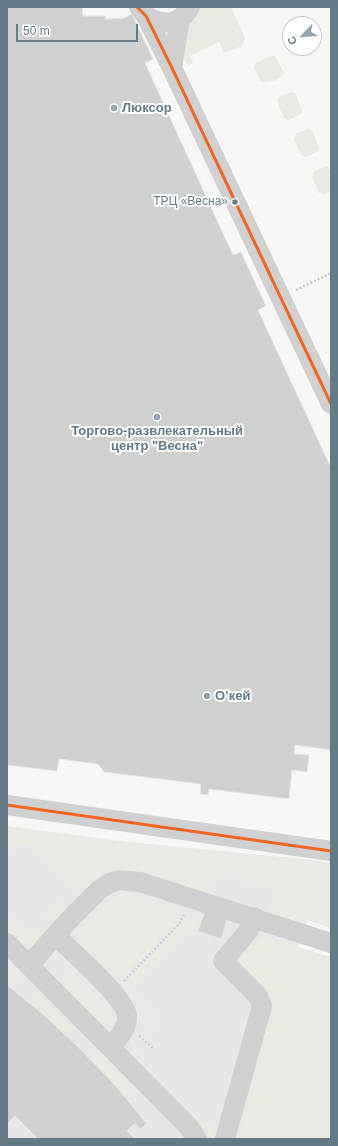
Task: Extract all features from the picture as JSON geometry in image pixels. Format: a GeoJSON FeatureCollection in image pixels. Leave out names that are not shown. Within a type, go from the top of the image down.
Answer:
{"type":"FeatureCollection","features":[{"type":"Feature","properties":{"kind":"street"},"geometry":{"type":"LineString","coordinates":[[140,10],[154,20],[162,22],[172,22],[185,12]]}},
{"type":"Feature","properties":{"kind":"street"},"geometry":{"type":"LineString","coordinates":[[140,10],[172,68],[331,404]]}},
{"type":"Feature","properties":{"kind":"street"},"geometry":{"type":"LineString","coordinates":[[172,68],[185,12]]}},
{"type":"Feature","properties":{"kind":"street"},"geometry":{"type":"LineString","coordinates":[[7,805],[331,851]]}},
{"type":"Feature","properties":{"kind":"street"},"geometry":{"type":"LineString","coordinates":[[29,965],[100,889],[119,880],[140,882],[254,917],[331,943]]}},
{"type":"Feature","properties":{"kind":"street"},"geometry":{"type":"LineString","coordinates":[[225,1139],[262,1006],[258,996],[223,961],[249,930],[254,917]]}},
{"type":"Feature","properties":{"kind":"street"},"geometry":{"type":"LineString","coordinates":[[56,936],[113,992],[125,1008],[128,1016],[125,1028],[110,1047]]}},
{"type":"Feature","properties":{"kind":"street"},"geometry":{"type":"LineString","coordinates":[[7,943],[188,1126],[197,1139]]}},
{"type":"Feature","properties":{"kind":"path"},"geometry":{"type":"LineString","coordinates":[[292,292],[331,273]]}},
{"type":"Feature","properties":{"kind":"path"},"geometry":{"type":"LineString","coordinates":[[113,992],[179,924],[186,911]]}},
{"type":"Feature","properties":{"kind":"shaded area"},"geometry":{"type":"Polygon","coordinates":[[[195,7],[231,7],[245,38],[242,46],[224,53],[219,42],[190,56],[193,63],[188,65],[182,52],[182,44],[195,7]]]}},
{"type":"Feature","properties":{"kind":"shaded area"},"geometry":{"type":"Polygon","coordinates":[[[272,55],[276,57],[284,73],[280,78],[267,82],[261,82],[254,67],[256,63],[272,55]]]}},
{"type":"Feature","properties":{"kind":"shaded area"},"geometry":{"type":"Polygon","coordinates":[[[291,92],[295,93],[302,110],[301,114],[289,120],[284,118],[277,102],[279,97],[291,92]]]}},
{"type":"Feature","properties":{"kind":"shaded area"},"geometry":{"type":"Polygon","coordinates":[[[308,129],[312,130],[319,147],[318,151],[306,157],[301,155],[294,139],[296,134],[308,129]]]}},
{"type":"Feature","properties":{"kind":"shaded area"},"geometry":{"type":"Polygon","coordinates":[[[326,166],[329,168],[332,181],[331,191],[324,194],[319,193],[312,177],[314,172],[326,166]]]}},
{"type":"Feature","properties":{"kind":"shaded area"},"geometry":{"type":"Polygon","coordinates":[[[7,826],[127,842],[331,863],[331,928],[307,920],[305,926],[280,917],[276,905],[281,891],[217,871],[213,885],[205,892],[200,892],[122,869],[109,872],[81,891],[74,890],[23,839],[7,855],[7,826]]]}},
{"type":"Feature","properties":{"kind":"shaded area"},"geometry":{"type":"Polygon","coordinates":[[[7,830],[323,861],[243,1139],[7,1139],[7,830]]]}},
{"type":"Feature","properties":{"kind":"shaded area"},"geometry":{"type":"Polygon","coordinates":[[[122,893],[131,894],[181,909],[175,924],[120,980],[84,945],[80,938],[80,931],[114,895],[122,893]]]}},
{"type":"Feature","properties":{"kind":"shaded area"},"geometry":{"type":"Polygon","coordinates":[[[64,900],[67,909],[54,922],[50,922],[46,919],[64,900]]]}},
{"type":"Feature","properties":{"kind":"shaded area"},"geometry":{"type":"Polygon","coordinates":[[[7,913],[30,935],[37,928],[42,933],[39,940],[31,946],[26,945],[16,938],[7,930],[7,913]]]}},
{"type":"Feature","properties":{"kind":"shaded area"},"geometry":{"type":"Polygon","coordinates":[[[189,917],[202,922],[196,935],[186,932],[130,991],[159,1020],[144,1036],[141,1034],[154,1020],[122,988],[189,917]]]}},
{"type":"Feature","properties":{"kind":"shaded area"},"geometry":{"type":"Polygon","coordinates":[[[262,936],[331,957],[331,1139],[230,1139],[271,993],[238,960],[262,936]]]}},
{"type":"Feature","properties":{"kind":"shaded area"},"geometry":{"type":"Polygon","coordinates":[[[7,962],[22,977],[11,988],[7,985],[7,962]]]}},
{"type":"Feature","properties":{"kind":"shaded area"},"geometry":{"type":"Polygon","coordinates":[[[69,973],[113,1017],[112,1025],[104,1027],[62,986],[60,982],[64,975],[69,973]]]}},
{"type":"Feature","properties":{"kind":"shaded area"},"geometry":{"type":"Polygon","coordinates":[[[37,992],[72,1027],[65,1034],[28,1001],[37,992]]]}},
{"type":"Feature","properties":{"kind":"shaded area"},"geometry":{"type":"Polygon","coordinates":[[[136,1045],[137,1054],[215,1133],[217,1139],[207,1139],[201,1128],[129,1056],[136,1045]]]}},
{"type":"Feature","properties":{"kind":"shaded area"},"geometry":{"type":"Polygon","coordinates":[[[97,1052],[132,1088],[124,1096],[90,1059],[97,1052]]]}},
{"type":"Feature","properties":{"kind":"building","name":"Торгово-развлекательный центр \"Весна\""},"geometry":{"type":"Polygon","coordinates":[[[7,7],[82,7],[83,16],[106,16],[105,19],[124,18],[132,14],[153,59],[145,63],[233,255],[241,252],[266,306],[258,310],[331,468],[331,750],[295,745],[294,754],[309,755],[307,772],[292,770],[289,799],[209,789],[208,795],[200,794],[201,784],[104,772],[98,764],[59,759],[57,771],[7,765],[7,7]]]}},
{"type":"Feature","properties":{"kind":"building"},"geometry":{"type":"Polygon","coordinates":[[[205,912],[227,920],[221,939],[198,931],[205,912]]]}},
{"type":"Feature","properties":{"kind":"building"},"geometry":{"type":"Polygon","coordinates":[[[7,985],[44,1015],[115,1085],[147,1124],[140,1129],[135,1123],[127,1131],[135,1139],[38,1139],[15,1116],[7,1124],[7,985]]]}},
{"type":"Feature","properties":{"kind":"transit line"},"geometry":{"type":"LineString","coordinates":[[137,7],[146,16],[172,68],[331,404]]}},
{"type":"Feature","properties":{"kind":"transit line"},"geometry":{"type":"LineString","coordinates":[[7,805],[331,851]]}},
{"type":"Feature","properties":{"kind":"place","name":"Люксор"},"geometry":{"type":"Point","coordinates":[114,108]}},
{"type":"Feature","properties":{"kind":"place","name":"ТРЦ «Весна»"},"geometry":{"type":"Point","coordinates":[235,202]}},
{"type":"Feature","properties":{"kind":"place","name":"Торгово-развлекательный центр \"Весна\""},"geometry":{"type":"Point","coordinates":[157,417]}},
{"type":"Feature","properties":{"kind":"place","name":"О’кей"},"geometry":{"type":"Point","coordinates":[207,696]}}]}
